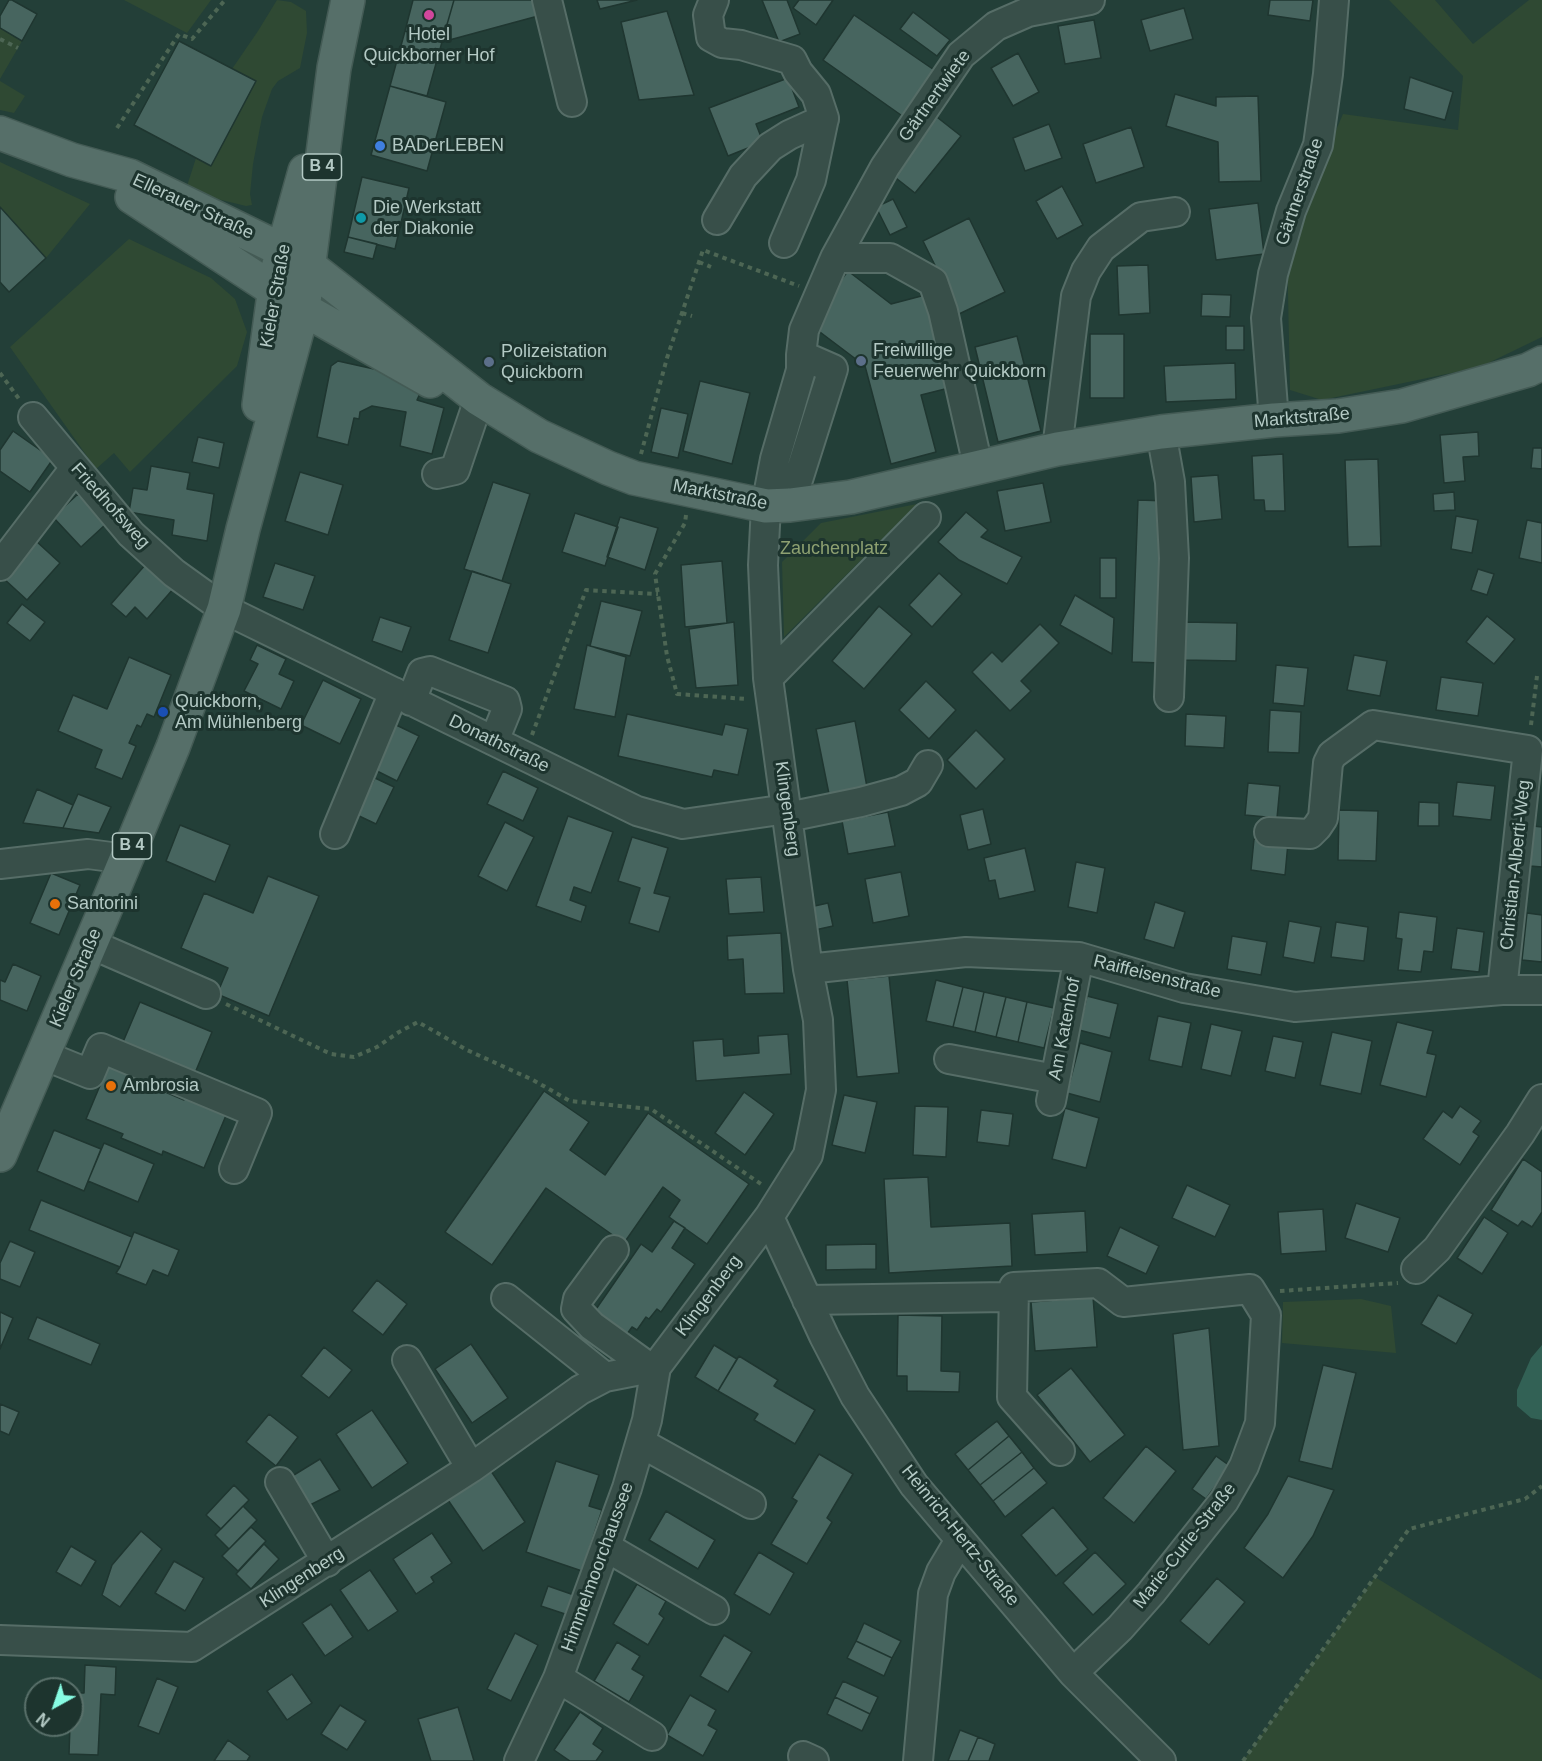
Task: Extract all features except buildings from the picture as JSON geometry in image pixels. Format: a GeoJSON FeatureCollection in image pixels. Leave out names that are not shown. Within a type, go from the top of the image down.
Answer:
{"type":"FeatureCollection","features":[{"type":"Feature","properties":{"kind":"main road","name":"Kieler Straße"},"geometry":{"type":"LineString","coordinates":[[0,1155],[127,859],[183,721],[224,609],[243,529],[303,309],[296,258],[348,0]]}},
{"type":"Feature","properties":{"kind":"main road","name":"Ellerauer Straße"},"geometry":{"type":"LineString","coordinates":[[0,133],[72,160],[130,176],[296,258]]}},
{"type":"Feature","properties":{"kind":"main road","name":"Ellerauer Straße"},"geometry":{"type":"LineString","coordinates":[[72,160],[230,260],[273,290]]}},
{"type":"Feature","properties":{"kind":"main road","name":"Kieler Straße"},"geometry":{"type":"LineString","coordinates":[[243,529],[273,290],[296,258]]}},
{"type":"Feature","properties":{"kind":"main road","name":"Marktstraße"},"geometry":{"type":"LineString","coordinates":[[296,258],[475,396],[539,436],[634,478],[690,491],[778,506],[851,497],[1057,449],[1161,432],[1338,416],[1402,406],[1528,370],[1542,363]]}},
{"type":"Feature","properties":{"kind":"main road","name":"Marktstraße"},"geometry":{"type":"LineString","coordinates":[[273,290],[447,391],[475,396]]}},
{"type":"Feature","properties":{"kind":"street"},"geometry":{"type":"LineString","coordinates":[[547,0],[572,102]]}},
{"type":"Feature","properties":{"kind":"street"},"geometry":{"type":"LineString","coordinates":[[714,0],[708,15],[711,37],[722,43],[741,45],[792,60],[798,72],[816,94],[824,119],[811,180],[784,243]]}},
{"type":"Feature","properties":{"kind":"street","name":"Gärtnertwiete"},"geometry":{"type":"LineString","coordinates":[[801,355],[804,330],[851,227],[885,167],[961,54],[996,26],[1028,12],[1090,0]]}},
{"type":"Feature","properties":{"kind":"street","name":"Gärtnerstraße"},"geometry":{"type":"LineString","coordinates":[[1274,420],[1266,318],[1273,274],[1291,211],[1318,145],[1328,74],[1334,0]]}},
{"type":"Feature","properties":{"kind":"street"},"geometry":{"type":"LineString","coordinates":[[717,220],[743,176],[770,147],[789,135],[824,119]]}},
{"type":"Feature","properties":{"kind":"street"},"geometry":{"type":"LineString","coordinates":[[1057,449],[1076,296],[1086,271],[1101,248],[1141,217],[1175,212]]}},
{"type":"Feature","properties":{"kind":"street"},"geometry":{"type":"LineString","coordinates":[[835,258],[890,258],[933,282],[943,311],[978,466]]}},
{"type":"Feature","properties":{"kind":"street","name":"Klingenberg"},"geometry":{"type":"LineString","coordinates":[[0,1640],[192,1647],[471,1468],[580,1390],[605,1377],[653,1367],[769,1217],[808,1155],[821,1090],[818,1020],[808,969],[770,690],[763,565],[778,506],[775,459],[801,370],[801,355]]}},
{"type":"Feature","properties":{"kind":"street"},"geometry":{"type":"LineString","coordinates":[[436,474],[455,470],[475,396]]}},
{"type":"Feature","properties":{"kind":"street","name":"Friedhofsweg"},"geometry":{"type":"LineString","coordinates":[[33,417],[131,534],[174,573],[224,609]]}},
{"type":"Feature","properties":{"kind":"street"},"geometry":{"type":"LineString","coordinates":[[1161,432],[1170,482],[1174,558],[1169,697]]}},
{"type":"Feature","properties":{"kind":"street"},"geometry":{"type":"LineString","coordinates":[[0,566],[75,468]]}},
{"type":"Feature","properties":{"kind":"street"},"geometry":{"type":"LineString","coordinates":[[770,690],[926,517]]}},
{"type":"Feature","properties":{"kind":"street","name":"Donathstraße"},"geometry":{"type":"LineString","coordinates":[[224,609],[638,811],[683,824],[788,813],[861,802],[902,791],[918,782],[928,765]]}},
{"type":"Feature","properties":{"kind":"street"},"geometry":{"type":"LineString","coordinates":[[335,834],[403,697],[422,673],[430,671],[505,702],[507,709],[494,741]]}},
{"type":"Feature","properties":{"kind":"street"},"geometry":{"type":"LineString","coordinates":[[1269,832],[1310,834],[1317,827],[1323,818],[1328,763],[1332,755],[1373,725],[1528,750]]}},
{"type":"Feature","properties":{"kind":"street","name":"Christian-Alberti-Weg"},"geometry":{"type":"LineString","coordinates":[[1502,990],[1528,750]]}},
{"type":"Feature","properties":{"kind":"street"},"geometry":{"type":"LineString","coordinates":[[0,864],[88,854],[127,859]]}},
{"type":"Feature","properties":{"kind":"street"},"geometry":{"type":"LineString","coordinates":[[91,944],[206,994]]}},
{"type":"Feature","properties":{"kind":"street","name":"Raiffeisenstraße"},"geometry":{"type":"LineString","coordinates":[[808,969],[966,952],[1079,957],[1184,988],[1295,1007],[1502,990],[1541,994]]}},
{"type":"Feature","properties":{"kind":"street","name":"Am Katenhof"},"geometry":{"type":"LineString","coordinates":[[949,1059],[1053,1090],[1079,957]]}},
{"type":"Feature","properties":{"kind":"street"},"geometry":{"type":"LineString","coordinates":[[43,1055],[90,1074],[101,1048],[257,1113],[234,1169]]}},
{"type":"Feature","properties":{"kind":"street"},"geometry":{"type":"LineString","coordinates":[[1416,1269],[1437,1249],[1520,1134],[1542,1099]]}},
{"type":"Feature","properties":{"kind":"street","name":"Heinrich-Hertz-Straße"},"geometry":{"type":"LineString","coordinates":[[769,1217],[855,1396],[914,1485],[1073,1673],[1161,1761]]}},
{"type":"Feature","properties":{"kind":"street"},"geometry":{"type":"LineString","coordinates":[[614,1250],[578,1299],[576,1309],[592,1326],[653,1367]]}},
{"type":"Feature","properties":{"kind":"street"},"geometry":{"type":"LineString","coordinates":[[1060,1451],[1012,1397],[1014,1287],[1098,1283],[1123,1302],[1250,1289]]}},
{"type":"Feature","properties":{"kind":"street","name":"Marie-Curie-Straße"},"geometry":{"type":"LineString","coordinates":[[1073,1673],[1120,1628],[1151,1593],[1224,1501],[1244,1466],[1260,1423],[1266,1315],[1250,1289]]}},
{"type":"Feature","properties":{"kind":"street"},"geometry":{"type":"LineString","coordinates":[[807,1300],[1007,1297]]}},
{"type":"Feature","properties":{"kind":"street"},"geometry":{"type":"LineString","coordinates":[[506,1298],[605,1377]]}},
{"type":"Feature","properties":{"kind":"street"},"geometry":{"type":"LineString","coordinates":[[407,1360],[471,1468]]}},
{"type":"Feature","properties":{"kind":"street","name":"Himmelmoorchaussee"},"geometry":{"type":"LineString","coordinates":[[519,1761],[558,1678],[627,1488],[647,1420],[653,1367]]}},
{"type":"Feature","properties":{"kind":"street"},"geometry":{"type":"LineString","coordinates":[[640,1443],[752,1504]]}},
{"type":"Feature","properties":{"kind":"street"},"geometry":{"type":"LineString","coordinates":[[280,1482],[327,1562]]}},
{"type":"Feature","properties":{"kind":"street"},"geometry":{"type":"LineString","coordinates":[[918,1761],[933,1594],[941,1572],[960,1540]]}},
{"type":"Feature","properties":{"kind":"street"},"geometry":{"type":"LineString","coordinates":[[606,1547],[714,1610]]}},
{"type":"Feature","properties":{"kind":"street"},"geometry":{"type":"LineString","coordinates":[[558,1678],[652,1736]]}},
{"type":"Feature","properties":{"kind":"path"},"geometry":{"type":"LineString","coordinates":[[117,128],[179,34],[192,39],[225,0]]}},
{"type":"Feature","properties":{"kind":"path"},"geometry":{"type":"LineString","coordinates":[[0,39],[18,48]]}},
{"type":"Feature","properties":{"kind":"path"},"geometry":{"type":"LineString","coordinates":[[634,478],[667,358],[703,250],[801,286]]}},
{"type":"Feature","properties":{"kind":"path"},"geometry":{"type":"LineString","coordinates":[[699,262],[711,267]]}},
{"type":"Feature","properties":{"kind":"path"},"geometry":{"type":"LineString","coordinates":[[682,313],[692,316]]}},
{"type":"Feature","properties":{"kind":"path"},"geometry":{"type":"LineString","coordinates":[[0,374],[33,417]]}},
{"type":"Feature","properties":{"kind":"path"},"geometry":{"type":"LineString","coordinates":[[690,491],[686,523],[655,574],[667,656],[677,694],[770,690]]}},
{"type":"Feature","properties":{"kind":"path"},"geometry":{"type":"LineString","coordinates":[[524,756],[586,590],[658,594]]}},
{"type":"Feature","properties":{"kind":"path"},"geometry":{"type":"LineString","coordinates":[[1528,750],[1537,676]]}},
{"type":"Feature","properties":{"kind":"path"},"geometry":{"type":"LineString","coordinates":[[206,994],[331,1054],[354,1057],[377,1047],[418,1022],[467,1050],[533,1080],[570,1101],[651,1109],[762,1185],[769,1217]]}},
{"type":"Feature","properties":{"kind":"path"},"geometry":{"type":"LineString","coordinates":[[1250,1289],[1285,1291],[1400,1283],[1416,1269]]}},
{"type":"Feature","properties":{"kind":"path"},"geometry":{"type":"LineString","coordinates":[[1243,1761],[1409,1528],[1525,1499],[1542,1486]]}},
{"type":"Feature","properties":{"kind":"green space"},"geometry":{"type":"Polygon","coordinates":[[[124,0],[211,0],[187,33],[124,0]]]}},
{"type":"Feature","properties":{"kind":"green space"},"geometry":{"type":"Polygon","coordinates":[[[277,0],[291,2],[306,11],[307,33],[300,68],[278,81],[272,89],[262,117],[253,164],[250,194],[252,205],[246,206],[209,197],[187,186],[196,158],[212,165],[256,82],[232,69],[277,0]]]}},
{"type":"Feature","properties":{"kind":"green space"},"geometry":{"type":"Polygon","coordinates":[[[1389,0],[1435,0],[1473,44],[1529,0],[1542,0],[1542,337],[1480,367],[1322,400],[1290,390],[1287,244],[1343,114],[1458,130],[1463,76],[1389,0]]]}},
{"type":"Feature","properties":{"kind":"green space"},"geometry":{"type":"Polygon","coordinates":[[[0,28],[22,41],[0,79],[0,28]]]}},
{"type":"Feature","properties":{"kind":"green space"},"geometry":{"type":"Polygon","coordinates":[[[0,81],[25,96],[14,113],[0,110],[0,81]]]}},
{"type":"Feature","properties":{"kind":"green space"},"geometry":{"type":"Polygon","coordinates":[[[0,162],[90,204],[46,258],[0,207],[0,162]]]}},
{"type":"Feature","properties":{"kind":"green space"},"geometry":{"type":"Polygon","coordinates":[[[129,239],[211,278],[235,299],[247,332],[237,366],[130,472],[114,453],[96,469],[10,347],[129,239]]]}},
{"type":"Feature","properties":{"kind":"green space","name":"Zauchenplatz"},"geometry":{"type":"Polygon","coordinates":[[[917,504],[784,637],[782,562],[821,523],[917,504]]]}},
{"type":"Feature","properties":{"kind":"green space"},"geometry":{"type":"Polygon","coordinates":[[[1361,1299],[1391,1306],[1396,1353],[1282,1343],[1283,1302],[1361,1299]]]}},
{"type":"Feature","properties":{"kind":"green space"},"geometry":{"type":"Polygon","coordinates":[[[1375,1577],[1542,1680],[1542,1761],[1243,1761],[1375,1577]]]}},
{"type":"Feature","properties":{"kind":"shaded area"},"geometry":{"type":"Polygon","coordinates":[[[1542,1345],[1542,1420],[1531,1418],[1517,1406],[1517,1390],[1531,1358],[1542,1345]]]}},
{"type":"Feature","properties":{"kind":"place","name":"Hotel Quickborner Hof"},"geometry":{"type":"Point","coordinates":[429,15]}},
{"type":"Feature","properties":{"kind":"place","name":"BADerLEBEN"},"geometry":{"type":"Point","coordinates":[380,146]}},
{"type":"Feature","properties":{"kind":"place","name":"Die Werkstatt der Diakonie"},"geometry":{"type":"Point","coordinates":[361,218]}},
{"type":"Feature","properties":{"kind":"place","name":"Freiwillige Feuerwehr Quickborn"},"geometry":{"type":"Point","coordinates":[861,361]}},
{"type":"Feature","properties":{"kind":"place","name":"Polizeistation Quickborn"},"geometry":{"type":"Point","coordinates":[489,362]}},
{"type":"Feature","properties":{"kind":"place","name":"Quickborn, Am Mühlenberg"},"geometry":{"type":"Point","coordinates":[163,712]}},
{"type":"Feature","properties":{"kind":"place","name":"Santorini"},"geometry":{"type":"Point","coordinates":[55,904]}},
{"type":"Feature","properties":{"kind":"place","name":"Ambrosia"},"geometry":{"type":"Point","coordinates":[111,1086]}}]}
